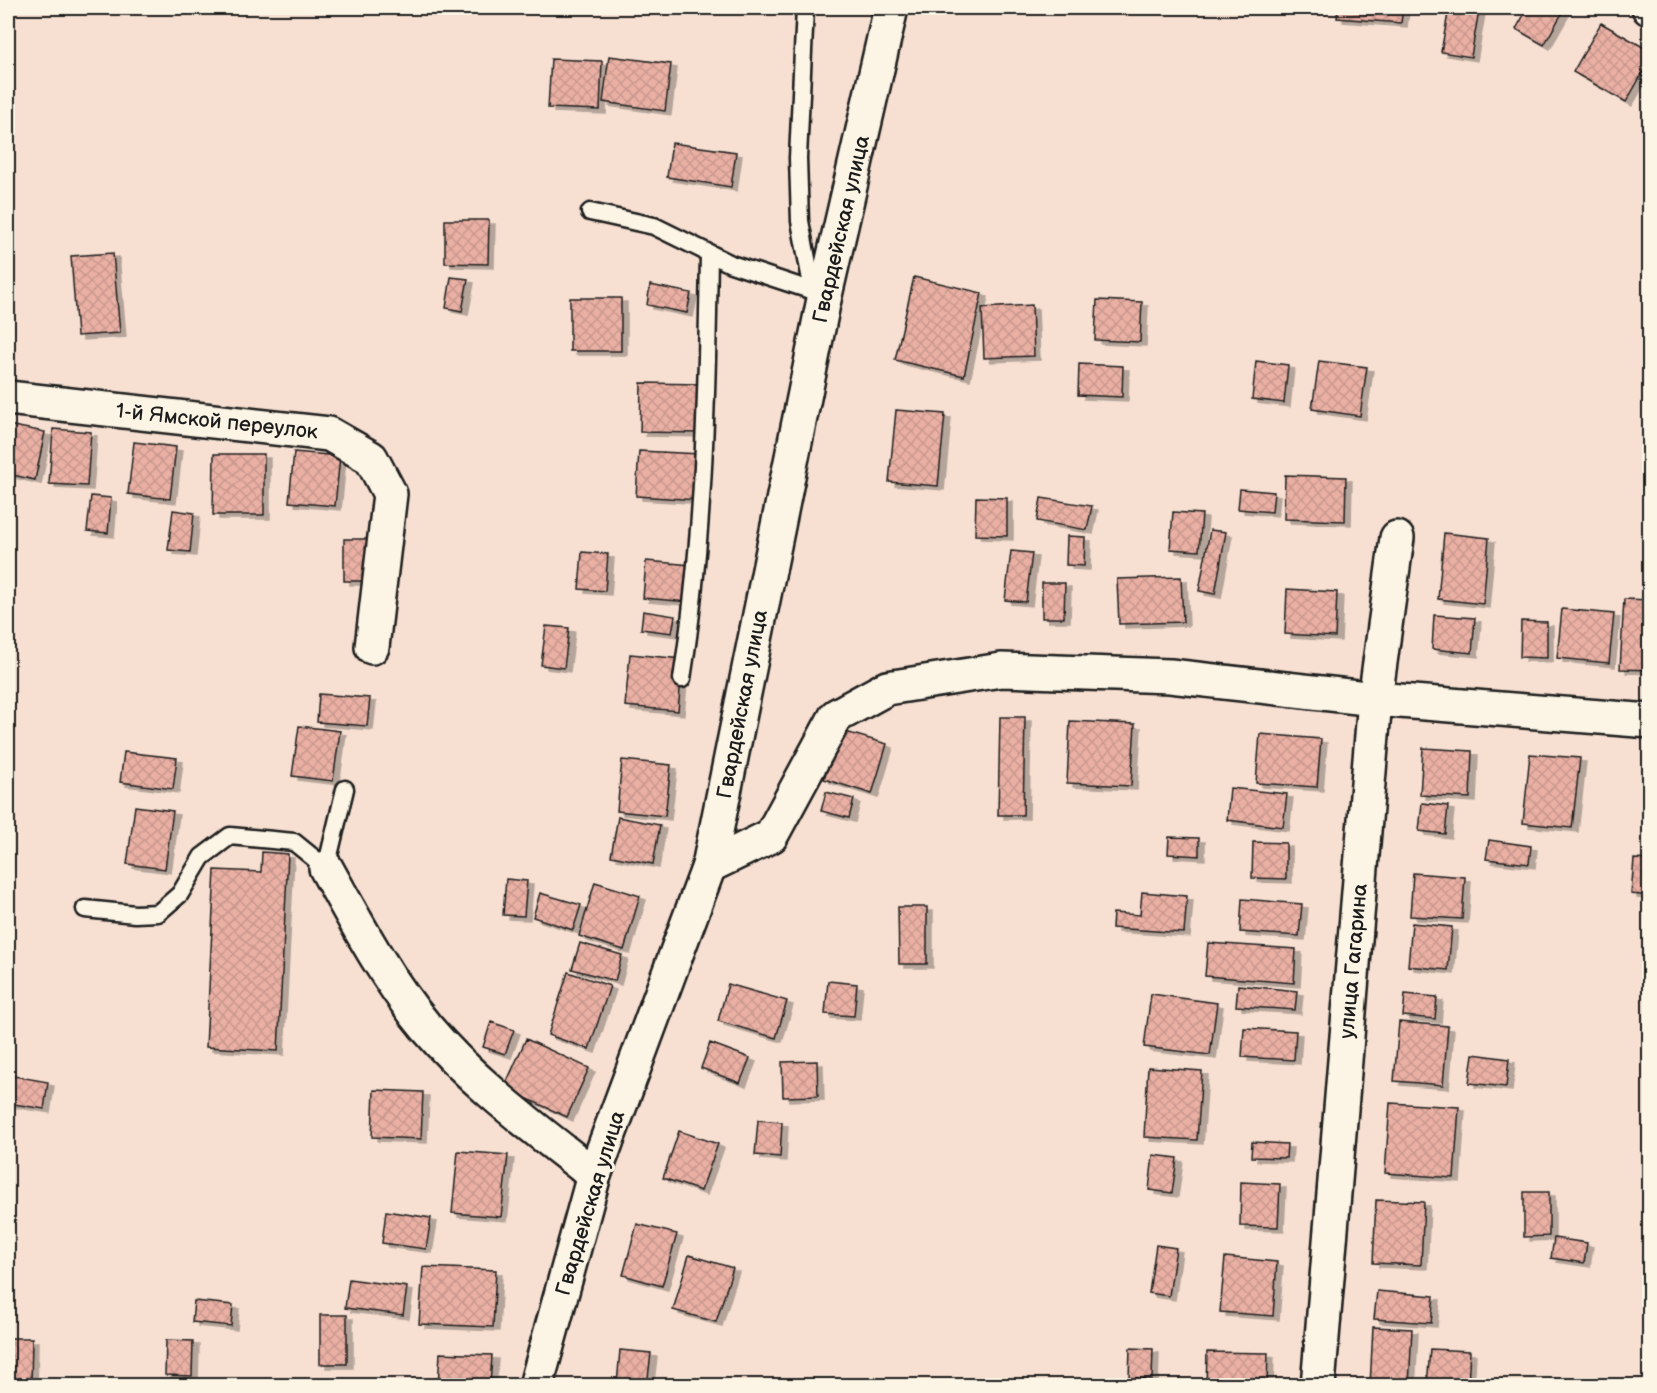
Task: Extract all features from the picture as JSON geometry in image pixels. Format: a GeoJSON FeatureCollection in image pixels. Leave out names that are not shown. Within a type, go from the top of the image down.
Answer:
{"type":"FeatureCollection","features":[{"type":"Feature","properties":{"kind":"street","name":"Гвардейская улица"},"geometry":{"type":"LineString","coordinates":[[536,1386],[594,1175],[709,866],[818,297],[891,8]]}},
{"type":"Feature","properties":{"kind":"street","name":"1-й Ямской переулок"},"geometry":{"type":"LineString","coordinates":[[8,398],[329,434],[371,458],[390,494],[372,647]]}},
{"type":"Feature","properties":{"kind":"street","name":"улица Гагарина"},"geometry":{"type":"LineString","coordinates":[[1318,1386],[1375,699],[1397,538]]}},
{"type":"Feature","properties":{"kind":"street"},"geometry":{"type":"LineString","coordinates":[[709,866],[771,836],[836,716],[887,688],[1001,670],[1170,676],[1375,699],[1650,721]]}},
{"type":"Feature","properties":{"kind":"street"},"geometry":{"type":"LineString","coordinates":[[326,868],[371,947],[426,1027],[493,1094],[594,1175]]}},
{"type":"Feature","properties":{"kind":"lane"},"geometry":{"type":"LineString","coordinates":[[805,8],[798,158],[800,221],[818,297]]}},
{"type":"Feature","properties":{"kind":"lane"},"geometry":{"type":"LineString","coordinates":[[590,212],[654,226],[731,264],[818,297]]}},
{"type":"Feature","properties":{"kind":"lane"},"geometry":{"type":"LineString","coordinates":[[682,679],[694,606],[703,483],[709,253]]}},
{"type":"Feature","properties":{"kind":"lane"},"geometry":{"type":"LineString","coordinates":[[85,909],[158,913],[180,894],[202,857],[230,836],[294,842],[326,868],[345,789]]}},
{"type":"Feature","properties":{"kind":"building"},"geometry":{"type":"Polygon","coordinates":[[[1338,8],[1403,8],[1401,23],[1337,18],[1338,8]]]}},
{"type":"Feature","properties":{"kind":"building"},"geometry":{"type":"Polygon","coordinates":[[[1449,8],[1479,10],[1471,57],[1441,52],[1449,8]]]}},
{"type":"Feature","properties":{"kind":"building"},"geometry":{"type":"Polygon","coordinates":[[[1528,8],[1565,8],[1544,45],[1516,29],[1528,8]]]}},
{"type":"Feature","properties":{"kind":"building"},"geometry":{"type":"Polygon","coordinates":[[[1601,23],[1650,51],[1650,60],[1626,102],[1573,72],[1601,23]]]}},
{"type":"Feature","properties":{"kind":"building"},"geometry":{"type":"Polygon","coordinates":[[[609,56],[671,64],[665,111],[603,102],[609,56]]]}},
{"type":"Feature","properties":{"kind":"building"},"geometry":{"type":"Polygon","coordinates":[[[551,59],[602,61],[600,110],[548,108],[551,59]]]}},
{"type":"Feature","properties":{"kind":"building"},"geometry":{"type":"Polygon","coordinates":[[[672,143],[736,152],[731,187],[667,177],[672,143]]]}},
{"type":"Feature","properties":{"kind":"building"},"geometry":{"type":"Polygon","coordinates":[[[445,220],[489,220],[488,264],[445,263],[445,220]]]}},
{"type":"Feature","properties":{"kind":"building"},"geometry":{"type":"Polygon","coordinates":[[[113,253],[120,333],[77,336],[71,256],[113,253]]]}},
{"type":"Feature","properties":{"kind":"building"},"geometry":{"type":"Polygon","coordinates":[[[451,277],[468,279],[462,311],[446,308],[451,277]]]}},
{"type":"Feature","properties":{"kind":"building"},"geometry":{"type":"Polygon","coordinates":[[[914,277],[982,293],[964,376],[895,360],[914,277]]]}},
{"type":"Feature","properties":{"kind":"building"},"geometry":{"type":"Polygon","coordinates":[[[650,285],[691,293],[687,313],[647,305],[650,285]]]}},
{"type":"Feature","properties":{"kind":"building"},"geometry":{"type":"Polygon","coordinates":[[[570,298],[621,298],[621,351],[570,351],[570,298]]]}},
{"type":"Feature","properties":{"kind":"building"},"geometry":{"type":"Polygon","coordinates":[[[1097,300],[1142,302],[1140,342],[1095,340],[1097,300]]]}},
{"type":"Feature","properties":{"kind":"building"},"geometry":{"type":"Polygon","coordinates":[[[1032,305],[1034,356],[984,358],[982,308],[1032,305]]]}},
{"type":"Feature","properties":{"kind":"building"},"geometry":{"type":"Polygon","coordinates":[[[1256,361],[1288,365],[1284,403],[1252,399],[1256,361]]]}},
{"type":"Feature","properties":{"kind":"building"},"geometry":{"type":"Polygon","coordinates":[[[1319,361],[1367,367],[1360,416],[1312,409],[1319,361]]]}},
{"type":"Feature","properties":{"kind":"building"},"geometry":{"type":"Polygon","coordinates":[[[1079,364],[1123,366],[1122,397],[1078,395],[1079,364]]]}},
{"type":"Feature","properties":{"kind":"building"},"geometry":{"type":"Polygon","coordinates":[[[641,383],[703,384],[702,433],[640,432],[641,383]]]}},
{"type":"Feature","properties":{"kind":"building"},"geometry":{"type":"Polygon","coordinates":[[[896,410],[945,414],[938,486],[889,482],[896,410]]]}},
{"type":"Feature","properties":{"kind":"building"},"geometry":{"type":"Polygon","coordinates":[[[8,425],[45,432],[35,480],[8,474],[8,425]]]}},
{"type":"Feature","properties":{"kind":"building"},"geometry":{"type":"Polygon","coordinates":[[[53,429],[91,432],[87,486],[49,484],[53,429]]]}},
{"type":"Feature","properties":{"kind":"building"},"geometry":{"type":"Polygon","coordinates":[[[134,442],[176,447],[170,499],[128,494],[134,442]]]}},
{"type":"Feature","properties":{"kind":"building"},"geometry":{"type":"Polygon","coordinates":[[[639,451],[701,454],[698,500],[636,496],[639,451]]]}},
{"type":"Feature","properties":{"kind":"building"},"geometry":{"type":"Polygon","coordinates":[[[294,452],[340,456],[335,506],[289,502],[294,452]]]}},
{"type":"Feature","properties":{"kind":"building"},"geometry":{"type":"Polygon","coordinates":[[[214,454],[264,454],[264,515],[213,515],[214,454]]]}},
{"type":"Feature","properties":{"kind":"building"},"geometry":{"type":"Polygon","coordinates":[[[1285,475],[1346,477],[1345,521],[1284,519],[1285,475]]]}},
{"type":"Feature","properties":{"kind":"building"},"geometry":{"type":"Polygon","coordinates":[[[1240,489],[1274,492],[1272,512],[1238,509],[1240,489]]]}},
{"type":"Feature","properties":{"kind":"building"},"geometry":{"type":"Polygon","coordinates":[[[91,496],[111,498],[108,533],[87,531],[91,496]]]}},
{"type":"Feature","properties":{"kind":"building"},"geometry":{"type":"Polygon","coordinates":[[[976,497],[1007,498],[1007,536],[975,535],[976,497]]]}},
{"type":"Feature","properties":{"kind":"building"},"geometry":{"type":"Polygon","coordinates":[[[1041,498],[1092,506],[1087,530],[1037,521],[1041,498]]]}},
{"type":"Feature","properties":{"kind":"building"},"geometry":{"type":"Polygon","coordinates":[[[173,510],[194,513],[190,552],[168,550],[173,510]]]}},
{"type":"Feature","properties":{"kind":"building"},"geometry":{"type":"Polygon","coordinates":[[[1173,512],[1202,514],[1199,551],[1170,549],[1173,512]]]}},
{"type":"Feature","properties":{"kind":"building"},"geometry":{"type":"Polygon","coordinates":[[[1210,530],[1226,532],[1215,594],[1199,591],[1210,530]]]}},
{"type":"Feature","properties":{"kind":"building"},"geometry":{"type":"Polygon","coordinates":[[[1444,533],[1489,538],[1483,604],[1438,599],[1444,533]]]}},
{"type":"Feature","properties":{"kind":"building"},"geometry":{"type":"Polygon","coordinates":[[[1067,536],[1085,537],[1084,566],[1066,565],[1067,536]]]}},
{"type":"Feature","properties":{"kind":"building"},"geometry":{"type":"Polygon","coordinates":[[[344,539],[371,539],[371,581],[344,581],[344,539]]]}},
{"type":"Feature","properties":{"kind":"building"},"geometry":{"type":"Polygon","coordinates":[[[1011,551],[1032,553],[1026,602],[1005,600],[1011,551]]]}},
{"type":"Feature","properties":{"kind":"building"},"geometry":{"type":"Polygon","coordinates":[[[582,552],[608,554],[605,591],[579,589],[582,552]]]}},
{"type":"Feature","properties":{"kind":"building"},"geometry":{"type":"Polygon","coordinates":[[[646,561],[692,565],[689,602],[643,598],[646,561]]]}},
{"type":"Feature","properties":{"kind":"building"},"geometry":{"type":"Polygon","coordinates":[[[1181,577],[1183,622],[1119,624],[1117,579],[1181,577]]]}},
{"type":"Feature","properties":{"kind":"building"},"geometry":{"type":"Polygon","coordinates":[[[1042,583],[1065,583],[1064,618],[1042,618],[1042,583]]]}},
{"type":"Feature","properties":{"kind":"building"},"geometry":{"type":"Polygon","coordinates":[[[1287,589],[1337,592],[1335,637],[1285,634],[1287,589]]]}},
{"type":"Feature","properties":{"kind":"building"},"geometry":{"type":"Polygon","coordinates":[[[1624,599],[1650,600],[1650,670],[1620,669],[1624,599]]]}},
{"type":"Feature","properties":{"kind":"building"},"geometry":{"type":"Polygon","coordinates":[[[1562,609],[1614,614],[1609,663],[1557,658],[1562,609]]]}},
{"type":"Feature","properties":{"kind":"building"},"geometry":{"type":"Polygon","coordinates":[[[643,611],[675,616],[672,633],[641,629],[643,611]]]}},
{"type":"Feature","properties":{"kind":"building"},"geometry":{"type":"Polygon","coordinates":[[[1434,615],[1475,618],[1472,653],[1432,649],[1434,615]]]}},
{"type":"Feature","properties":{"kind":"building"},"geometry":{"type":"Polygon","coordinates":[[[1521,621],[1547,622],[1547,658],[1520,657],[1521,621]]]}},
{"type":"Feature","properties":{"kind":"building"},"geometry":{"type":"Polygon","coordinates":[[[546,626],[569,628],[564,668],[541,665],[546,626]]]}},
{"type":"Feature","properties":{"kind":"building"},"geometry":{"type":"Polygon","coordinates":[[[630,654],[683,659],[678,711],[625,706],[630,654]]]}},
{"type":"Feature","properties":{"kind":"building"},"geometry":{"type":"Polygon","coordinates":[[[319,694],[370,698],[367,726],[317,722],[319,694]]]}},
{"type":"Feature","properties":{"kind":"building"},"geometry":{"type":"Polygon","coordinates":[[[1000,717],[1025,717],[1023,815],[998,815],[1000,717]]]}},
{"type":"Feature","properties":{"kind":"building"},"geometry":{"type":"Polygon","coordinates":[[[1070,721],[1135,724],[1131,786],[1067,783],[1070,721]]]}},
{"type":"Feature","properties":{"kind":"building"},"geometry":{"type":"Polygon","coordinates":[[[299,726],[340,731],[333,781],[292,776],[299,726]]]}},
{"type":"Feature","properties":{"kind":"building"},"geometry":{"type":"Polygon","coordinates":[[[839,730],[887,744],[872,794],[824,779],[839,730]]]}},
{"type":"Feature","properties":{"kind":"building"},"geometry":{"type":"Polygon","coordinates":[[[1260,734],[1321,739],[1317,787],[1256,783],[1260,734]]]}},
{"type":"Feature","properties":{"kind":"building"},"geometry":{"type":"Polygon","coordinates":[[[1423,748],[1472,751],[1470,798],[1420,795],[1423,748]]]}},
{"type":"Feature","properties":{"kind":"building"},"geometry":{"type":"Polygon","coordinates":[[[124,752],[177,758],[173,789],[120,782],[124,752]]]}},
{"type":"Feature","properties":{"kind":"building"},"geometry":{"type":"Polygon","coordinates":[[[1530,754],[1580,758],[1572,828],[1523,823],[1530,754]]]}},
{"type":"Feature","properties":{"kind":"building"},"geometry":{"type":"Polygon","coordinates":[[[622,760],[671,765],[665,816],[617,811],[622,760]]]}},
{"type":"Feature","properties":{"kind":"building"},"geometry":{"type":"Polygon","coordinates":[[[1230,788],[1287,794],[1283,827],[1227,820],[1230,788]]]}},
{"type":"Feature","properties":{"kind":"building"},"geometry":{"type":"Polygon","coordinates":[[[826,792],[854,799],[849,818],[821,811],[826,792]]]}},
{"type":"Feature","properties":{"kind":"building"},"geometry":{"type":"Polygon","coordinates":[[[1422,803],[1448,806],[1445,834],[1419,831],[1422,803]]]}},
{"type":"Feature","properties":{"kind":"building"},"geometry":{"type":"Polygon","coordinates":[[[135,806],[173,811],[165,869],[127,864],[135,806]]]}},
{"type":"Feature","properties":{"kind":"building"},"geometry":{"type":"Polygon","coordinates":[[[618,817],[660,825],[653,864],[611,856],[618,817]]]}},
{"type":"Feature","properties":{"kind":"building"},"geometry":{"type":"Polygon","coordinates":[[[1169,837],[1199,838],[1199,856],[1168,854],[1169,837]]]}},
{"type":"Feature","properties":{"kind":"building"},"geometry":{"type":"Polygon","coordinates":[[[1489,840],[1531,846],[1529,864],[1486,859],[1489,840]]]}},
{"type":"Feature","properties":{"kind":"building"},"geometry":{"type":"Polygon","coordinates":[[[1253,842],[1286,843],[1286,879],[1252,878],[1253,842]]]}},
{"type":"Feature","properties":{"kind":"building"},"geometry":{"type":"Polygon","coordinates":[[[262,852],[288,854],[278,1051],[206,1047],[215,870],[261,872],[262,852]]]}},
{"type":"Feature","properties":{"kind":"building"},"geometry":{"type":"Polygon","coordinates":[[[1634,859],[1650,860],[1650,896],[1631,894],[1634,859]]]}},
{"type":"Feature","properties":{"kind":"building"},"geometry":{"type":"Polygon","coordinates":[[[1413,873],[1465,877],[1462,919],[1410,916],[1413,873]]]}},
{"type":"Feature","properties":{"kind":"building"},"geometry":{"type":"Polygon","coordinates":[[[506,879],[527,881],[524,916],[503,915],[506,879]]]}},
{"type":"Feature","properties":{"kind":"building"},"geometry":{"type":"Polygon","coordinates":[[[595,882],[640,896],[624,950],[579,936],[595,882]]]}},
{"type":"Feature","properties":{"kind":"building"},"geometry":{"type":"Polygon","coordinates":[[[1142,892],[1187,896],[1184,933],[1112,928],[1113,913],[1140,915],[1142,892]]]}},
{"type":"Feature","properties":{"kind":"building"},"geometry":{"type":"Polygon","coordinates":[[[540,893],[581,905],[573,930],[533,917],[540,893]]]}},
{"type":"Feature","properties":{"kind":"building"},"geometry":{"type":"Polygon","coordinates":[[[1242,899],[1302,904],[1299,936],[1240,932],[1242,899]]]}},
{"type":"Feature","properties":{"kind":"building"},"geometry":{"type":"Polygon","coordinates":[[[898,907],[927,907],[927,964],[899,964],[898,907]]]}},
{"type":"Feature","properties":{"kind":"building"},"geometry":{"type":"Polygon","coordinates":[[[1412,923],[1452,927],[1448,970],[1408,966],[1412,923]]]}},
{"type":"Feature","properties":{"kind":"building"},"geometry":{"type":"Polygon","coordinates":[[[580,943],[622,955],[615,981],[572,969],[580,943]]]}},
{"type":"Feature","properties":{"kind":"building"},"geometry":{"type":"Polygon","coordinates":[[[1208,943],[1296,949],[1294,983],[1205,976],[1208,943]]]}},
{"type":"Feature","properties":{"kind":"building"},"geometry":{"type":"Polygon","coordinates":[[[568,972],[610,986],[589,1049],[548,1035],[568,972]]]}},
{"type":"Feature","properties":{"kind":"building"},"geometry":{"type":"Polygon","coordinates":[[[828,981],[857,984],[854,1016],[825,1014],[828,981]]]}},
{"type":"Feature","properties":{"kind":"building"},"geometry":{"type":"Polygon","coordinates":[[[728,984],[787,1001],[776,1038],[718,1021],[728,984]]]}},
{"type":"Feature","properties":{"kind":"building"},"geometry":{"type":"Polygon","coordinates":[[[1238,985],[1297,991],[1295,1010],[1236,1006],[1238,985]]]}},
{"type":"Feature","properties":{"kind":"building"},"geometry":{"type":"Polygon","coordinates":[[[1151,994],[1217,1003],[1210,1055],[1144,1047],[1151,994]]]}},
{"type":"Feature","properties":{"kind":"building"},"geometry":{"type":"Polygon","coordinates":[[[1405,994],[1437,997],[1435,1019],[1403,1016],[1405,994]]]}},
{"type":"Feature","properties":{"kind":"building"},"geometry":{"type":"Polygon","coordinates":[[[491,1022],[514,1030],[505,1054],[483,1047],[491,1022]]]}},
{"type":"Feature","properties":{"kind":"building"},"geometry":{"type":"Polygon","coordinates":[[[1399,1022],[1448,1026],[1443,1085],[1394,1081],[1399,1022]]]}},
{"type":"Feature","properties":{"kind":"building"},"geometry":{"type":"Polygon","coordinates":[[[1244,1028],[1296,1031],[1294,1060],[1242,1057],[1244,1028]]]}},
{"type":"Feature","properties":{"kind":"building"},"geometry":{"type":"Polygon","coordinates":[[[526,1039],[589,1068],[567,1117],[504,1088],[526,1039]]]}},
{"type":"Feature","properties":{"kind":"building"},"geometry":{"type":"Polygon","coordinates":[[[710,1043],[750,1058],[740,1083],[701,1068],[710,1043]]]}},
{"type":"Feature","properties":{"kind":"building"},"geometry":{"type":"Polygon","coordinates":[[[1473,1054],[1509,1059],[1506,1087],[1469,1083],[1473,1054]]]}},
{"type":"Feature","properties":{"kind":"building"},"geometry":{"type":"Polygon","coordinates":[[[817,1061],[818,1096],[783,1097],[782,1062],[817,1061]]]}},
{"type":"Feature","properties":{"kind":"building"},"geometry":{"type":"Polygon","coordinates":[[[1148,1067],[1202,1071],[1197,1140],[1144,1137],[1148,1067]]]}},
{"type":"Feature","properties":{"kind":"building"},"geometry":{"type":"Polygon","coordinates":[[[8,1075],[48,1082],[44,1109],[8,1103],[8,1075]]]}},
{"type":"Feature","properties":{"kind":"building"},"geometry":{"type":"Polygon","coordinates":[[[374,1090],[423,1092],[421,1139],[372,1137],[374,1090]]]}},
{"type":"Feature","properties":{"kind":"building"},"geometry":{"type":"Polygon","coordinates":[[[1390,1103],[1459,1107],[1454,1178],[1385,1173],[1390,1103]]]}},
{"type":"Feature","properties":{"kind":"building"},"geometry":{"type":"Polygon","coordinates":[[[758,1120],[782,1122],[780,1157],[755,1155],[758,1120]]]}},
{"type":"Feature","properties":{"kind":"building"},"geometry":{"type":"Polygon","coordinates":[[[679,1131],[718,1144],[701,1191],[663,1178],[679,1131]]]}},
{"type":"Feature","properties":{"kind":"building"},"geometry":{"type":"Polygon","coordinates":[[[1252,1142],[1287,1144],[1286,1158],[1251,1157],[1252,1142]]]}},
{"type":"Feature","properties":{"kind":"building"},"geometry":{"type":"Polygon","coordinates":[[[458,1151],[508,1155],[501,1217],[452,1213],[458,1151]]]}},
{"type":"Feature","properties":{"kind":"building"},"geometry":{"type":"Polygon","coordinates":[[[1153,1155],[1177,1158],[1172,1193],[1149,1190],[1153,1155]]]}},
{"type":"Feature","properties":{"kind":"building"},"geometry":{"type":"Polygon","coordinates":[[[1241,1182],[1280,1184],[1278,1227],[1240,1226],[1241,1182]]]}},
{"type":"Feature","properties":{"kind":"building"},"geometry":{"type":"Polygon","coordinates":[[[1524,1192],[1549,1192],[1549,1236],[1524,1237],[1524,1192]]]}},
{"type":"Feature","properties":{"kind":"building"},"geometry":{"type":"Polygon","coordinates":[[[1376,1200],[1424,1202],[1421,1265],[1373,1263],[1376,1200]]]}},
{"type":"Feature","properties":{"kind":"building"},"geometry":{"type":"Polygon","coordinates":[[[386,1211],[431,1218],[426,1249],[382,1243],[386,1211]]]}},
{"type":"Feature","properties":{"kind":"building"},"geometry":{"type":"Polygon","coordinates":[[[637,1224],[677,1234],[662,1286],[623,1275],[637,1224]]]}},
{"type":"Feature","properties":{"kind":"building"},"geometry":{"type":"Polygon","coordinates":[[[1554,1238],[1587,1243],[1584,1263],[1551,1258],[1554,1238]]]}},
{"type":"Feature","properties":{"kind":"building"},"geometry":{"type":"Polygon","coordinates":[[[1156,1245],[1176,1248],[1169,1296],[1149,1293],[1156,1245]]]}},
{"type":"Feature","properties":{"kind":"building"},"geometry":{"type":"Polygon","coordinates":[[[689,1255],[733,1268],[716,1322],[673,1310],[689,1255]]]}},
{"type":"Feature","properties":{"kind":"building"},"geometry":{"type":"Polygon","coordinates":[[[1225,1257],[1277,1262],[1273,1316],[1220,1312],[1225,1257]]]}},
{"type":"Feature","properties":{"kind":"building"},"geometry":{"type":"Polygon","coordinates":[[[423,1267],[496,1270],[493,1327],[419,1324],[423,1267]]]}},
{"type":"Feature","properties":{"kind":"building"},"geometry":{"type":"Polygon","coordinates":[[[349,1279],[407,1287],[403,1315],[345,1308],[349,1279]]]}},
{"type":"Feature","properties":{"kind":"building"},"geometry":{"type":"Polygon","coordinates":[[[1377,1291],[1434,1296],[1431,1323],[1374,1319],[1377,1291]]]}},
{"type":"Feature","properties":{"kind":"building"},"geometry":{"type":"Polygon","coordinates":[[[194,1301],[233,1305],[231,1326],[192,1322],[194,1301]]]}},
{"type":"Feature","properties":{"kind":"building"},"geometry":{"type":"Polygon","coordinates":[[[320,1315],[347,1315],[347,1364],[320,1364],[320,1315]]]}},
{"type":"Feature","properties":{"kind":"building"},"geometry":{"type":"Polygon","coordinates":[[[1373,1327],[1412,1329],[1409,1386],[1370,1386],[1373,1327]]]}},
{"type":"Feature","properties":{"kind":"building"},"geometry":{"type":"Polygon","coordinates":[[[8,1338],[32,1338],[31,1386],[8,1385],[8,1338]]]}},
{"type":"Feature","properties":{"kind":"building"},"geometry":{"type":"Polygon","coordinates":[[[166,1340],[193,1341],[192,1376],[165,1375],[166,1340]]]}},
{"type":"Feature","properties":{"kind":"building"},"geometry":{"type":"Polygon","coordinates":[[[1130,1348],[1153,1349],[1152,1379],[1129,1378],[1130,1348]]]}},
{"type":"Feature","properties":{"kind":"building"},"geometry":{"type":"Polygon","coordinates":[[[1430,1349],[1470,1351],[1468,1386],[1427,1386],[1430,1349]]]}},
{"type":"Feature","properties":{"kind":"building"},"geometry":{"type":"Polygon","coordinates":[[[620,1350],[651,1353],[647,1386],[617,1384],[620,1350]]]}},
{"type":"Feature","properties":{"kind":"building"},"geometry":{"type":"Polygon","coordinates":[[[1207,1352],[1268,1353],[1267,1386],[1206,1386],[1207,1352]]]}},
{"type":"Feature","properties":{"kind":"building"},"geometry":{"type":"Polygon","coordinates":[[[440,1353],[492,1355],[490,1386],[438,1386],[440,1353]]]}},
{"type":"Feature","properties":{"kind":"building"},"geometry":{"type":"Polygon","coordinates":[[[1646,1374],[1650,1375],[1650,1386],[1645,1386],[1646,1374]]]}}]}
